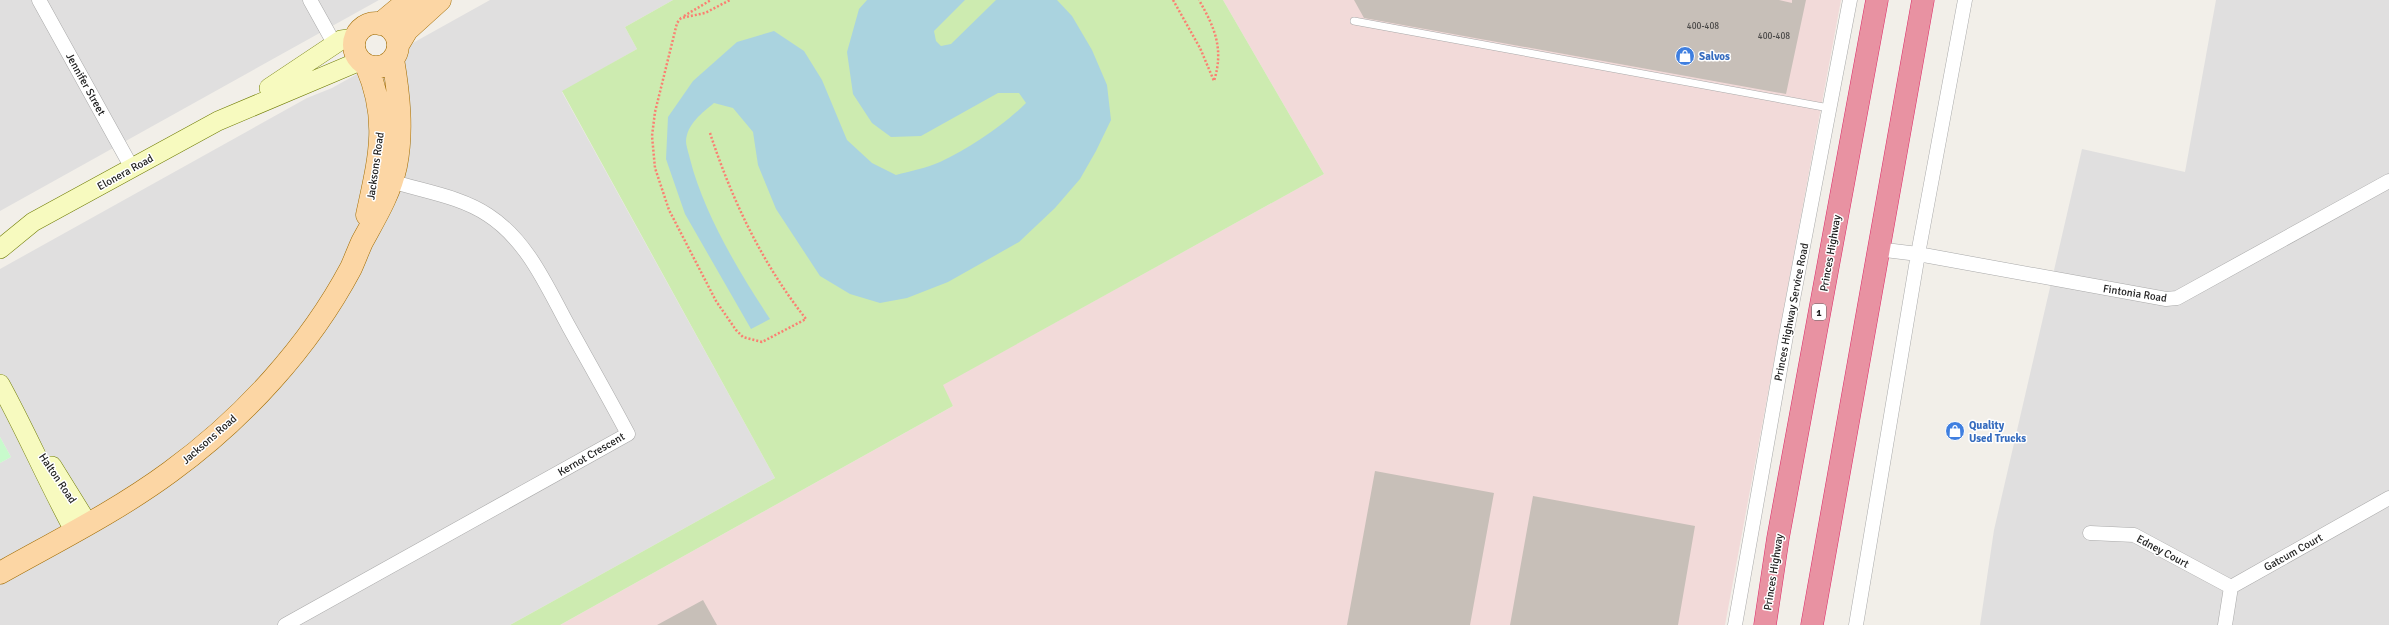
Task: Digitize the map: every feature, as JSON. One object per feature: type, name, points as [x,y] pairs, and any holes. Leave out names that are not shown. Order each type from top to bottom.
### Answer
[{"type":"highway","name":"Princes Highway","points":[[1764,625],[1778,538],[1877,0]]},
{"type":"highway","points":[[1812,625],[1877,249],[1923,0]]},
{"type":"main road","points":[[416,0],[398,9],[380,24],[365,26],[355,38],[355,53],[363,63],[381,67],[395,52],[407,30],[440,0]]},
{"type":"main road","points":[[380,24],[392,31],[395,52]]},
{"type":"main road","name":"Elonera Road","points":[[0,233],[33,222],[218,121],[335,44],[347,38],[355,38]]},
{"type":"main road","name":"Jacksons Road","points":[[383,179],[396,167],[399,140],[395,52]]},
{"type":"main road","name":"Elonera Road","points":[[218,121],[363,63]]},
{"type":"main road","name":"Jacksons Road","points":[[0,573],[81,528],[170,473],[206,444],[251,401],[289,358],[314,325],[351,268],[384,201],[379,103],[363,63]]},
{"type":"main road","name":"Elonera Road","points":[[0,249],[33,222]]},
{"type":"main road","name":"Halton Road","points":[[0,384],[27,433],[59,476],[81,528]]},
{"type":"street","name":"Jennifer Street","points":[[39,0],[132,168]]},
{"type":"street","points":[[310,0],[335,44]]},
{"type":"street","name":"Princes Highway Service Road","points":[[1735,625],[1850,0]]},
{"type":"street","points":[[1856,625],[1918,254],[1965,0]]},
{"type":"street","name":"Kernot Crescent","points":[[285,625],[628,434],[540,273],[521,244],[510,232],[487,214],[465,203],[383,179]]},
{"type":"street","name":"Fintonia Road","points":[[1877,249],[1918,254],[2166,299],[2177,298],[2389,181]]},
{"type":"street","name":"Gatcum Court","points":[[2231,587],[2389,498]]},
{"type":"street","name":"Edney Court","points":[[2090,533],[2134,535],[2231,587]]},
{"type":"street","points":[[2225,625],[2231,587]]},
{"type":"lane","points":[[1354,21],[1829,108]]},
{"type":"path","points":[[710,132],[725,179],[741,214],[786,292],[806,319],[762,342],[743,337],[736,330],[716,301],[670,210],[655,168],[652,136],[655,112],[672,38],[681,18],[711,0]]},
{"type":"path","points":[[681,18],[705,13],[730,0]]},
{"type":"path","points":[[1174,0],[1200,48],[1214,81],[1218,67],[1219,53],[1216,37],[1199,0]]},
{"type":"shaded area","points":[[0,0],[379,0],[0,211]]},
{"type":"shaded area","points":[[490,0],[673,0],[625,27],[637,49],[562,92],[775,478],[510,625],[0,625],[0,463],[11,457],[0,437],[0,269],[307,98],[332,88]]},
{"type":"shaded area","points":[[1223,0],[1841,0],[1725,625],[560,625],[953,406],[942,385],[1324,174]]},
{"type":"shaded area","points":[[2216,0],[2389,0],[2389,625],[1980,625],[1994,530],[2082,149],[2185,172]]},
{"type":"green space","points":[[673,0],[1223,0],[1324,174],[943,385],[953,406],[560,625],[510,625],[775,478],[562,91],[637,49],[625,27]]},
{"type":"green space","points":[[0,437],[11,457],[0,463]]},
{"type":"water","points":[[867,0],[965,0],[934,31],[936,41],[941,46],[951,44],[996,0],[1057,0],[1072,16],[1092,50],[1107,85],[1111,120],[1080,179],[1055,208],[1019,242],[948,282],[907,298],[880,303],[850,294],[820,276],[776,209],[758,165],[753,132],[733,108],[714,103],[692,124],[687,135],[686,145],[696,180],[713,221],[746,282],[770,319],[751,329],[685,214],[666,159],[668,117],[693,81],[737,42],[774,31],[804,51],[822,80],[847,140],[872,163],[896,175],[935,164],[963,150],[997,128],[1026,103],[1019,93],[998,93],[921,136],[891,137],[872,123],[853,94],[847,52],[859,9]]},
{"type":"building","name":"Salvos","points":[[1354,0],[1779,0],[1792,3],[1792,0],[1806,0],[1786,94],[1364,18]]},
{"type":"building","points":[[1375,471],[1494,493],[1470,625],[1347,625]]},
{"type":"building","points":[[1533,496],[1695,526],[1678,625],[1510,625]]},
{"type":"building","points":[[703,600],[717,625],[657,625]]},
{"type":"place","name":"Salvos","points":[[1685,56]]},
{"type":"place","name":"Quality Used Trucks","points":[[1955,431]]}]
